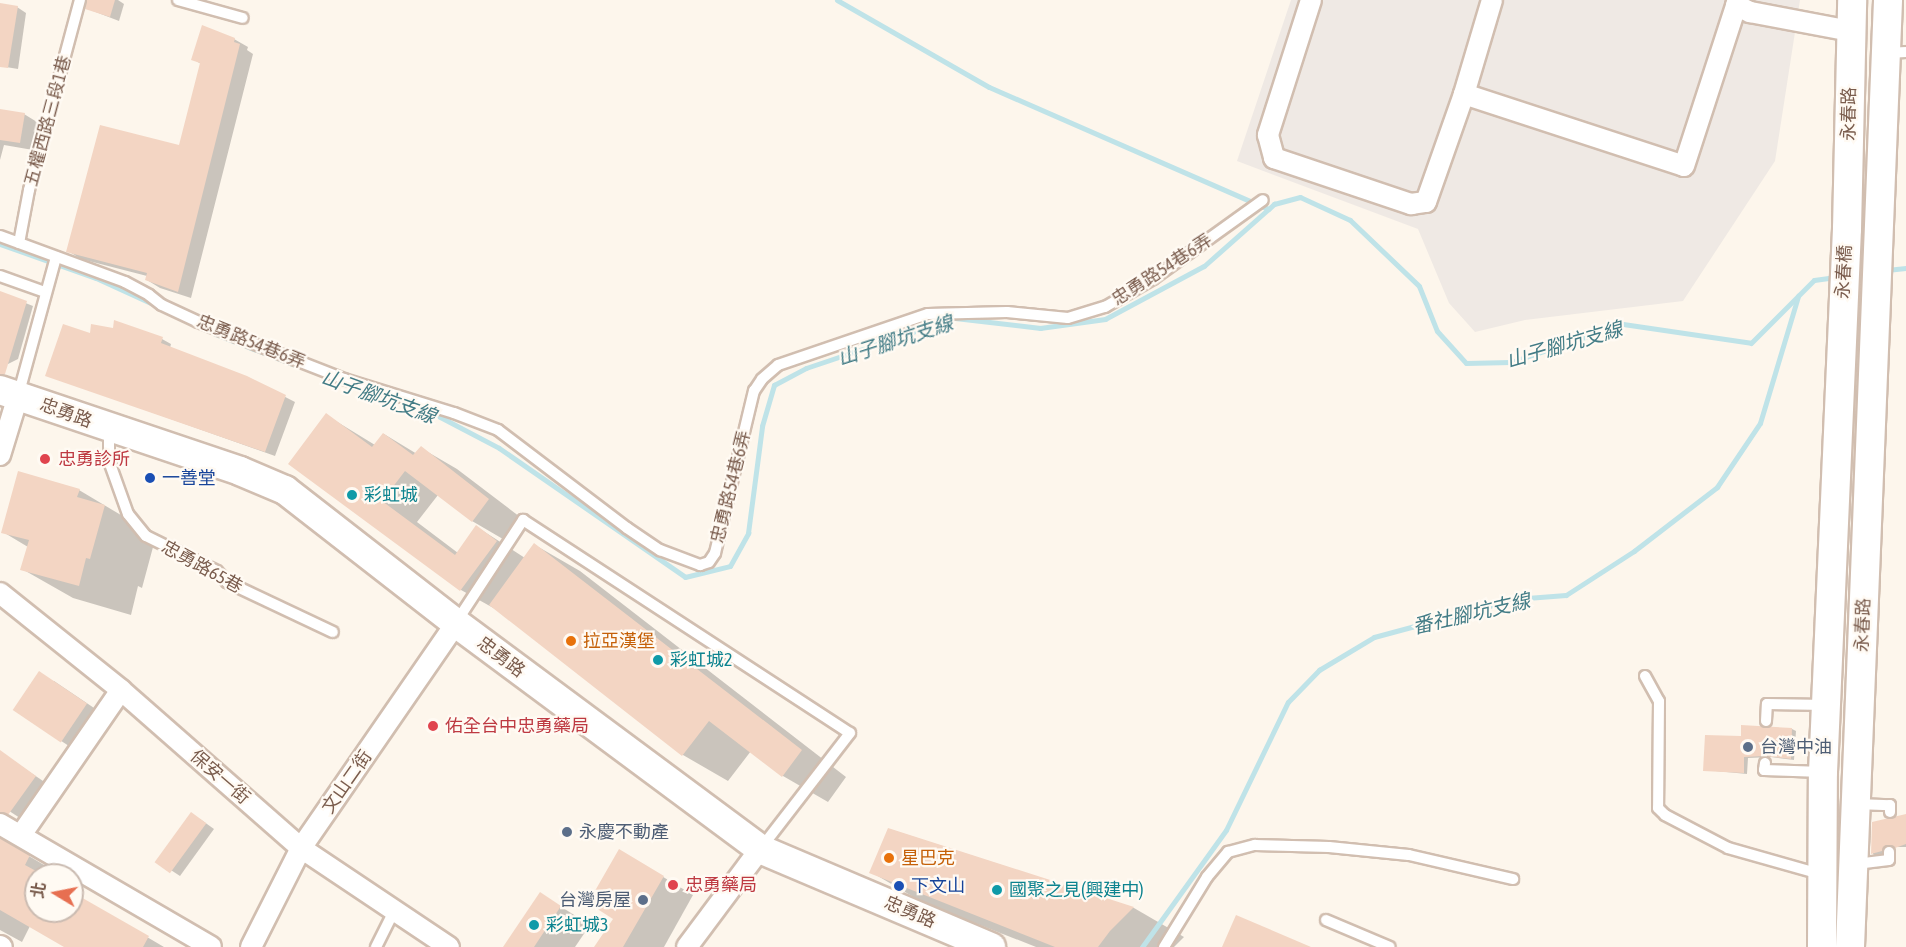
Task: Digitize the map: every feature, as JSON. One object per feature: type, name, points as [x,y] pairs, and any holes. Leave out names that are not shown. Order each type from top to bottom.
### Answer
[{"type":"street","points":[[1311,0],[1268,135],[1274,158],[1411,204],[1426,202],[1464,94],[1492,0]]},
{"type":"street","name":"永春路","points":[[1847,229],[1852,0]]},
{"type":"street","name":"永春路","points":[[1880,226],[1896,52],[1888,0]]},
{"type":"street","points":[[1464,94],[1684,166],[1737,2],[1750,12],[1851,31]]},
{"type":"street","name":"永春橋","points":[[1876,304],[1880,226]]},
{"type":"street","name":"永春橋","points":[[1842,315],[1847,229]]},
{"type":"street","name":"永春路","points":[[1850,947],[1876,304]]},
{"type":"street","name":"永春路","points":[[1822,947],[1823,772],[1842,315]]},
{"type":"street","points":[[0,455],[9,393]]},
{"type":"street","name":"忠勇路","points":[[9,393],[109,429],[240,471],[285,490],[456,623],[760,849],[991,947]]},
{"type":"street","name":"保安一街","points":[[0,593],[121,690],[301,848],[449,947]]},
{"type":"street","name":"文山二街","points":[[253,946],[301,848],[456,623]]},
{"type":"street","points":[[21,836],[121,690]]},
{"type":"street","points":[[0,824],[211,947]]},
{"type":"street","points":[[687,947],[760,849]]},
{"type":"street","points":[[1822,947],[1850,918]]},
{"type":"lane","name":"五權西路三段1巷","points":[[19,243],[32,179],[80,0]]},
{"type":"lane","points":[[178,0],[243,18]]},
{"type":"lane","name":"忠勇路54巷6弄","points":[[56,257],[125,282],[162,305],[302,363],[498,430],[627,528],[660,550],[700,565],[709,562],[715,553],[754,391],[762,379],[778,365],[928,314],[1007,312],[1068,318],[1105,307],[1153,279],[1263,200]]},
{"type":"lane","points":[[0,236],[56,257],[9,393]]},
{"type":"lane","points":[[0,276],[45,292]]},
{"type":"lane","name":"忠勇路65巷","points":[[109,429],[110,461],[128,514],[146,536],[217,571],[227,582],[333,632]]},
{"type":"lane","points":[[456,623],[523,520],[850,734],[760,849]]},
{"type":"lane","points":[[1645,676],[1659,701],[1658,808],[1665,815],[1728,848],[1823,875]]},
{"type":"lane","points":[[1766,721],[1767,704],[1826,705]]},
{"type":"lane","points":[[1765,764],[1764,770],[1823,772]]},
{"type":"lane","points":[[1855,804],[1890,805],[1890,812]]},
{"type":"lane","points":[[1164,947],[1207,877],[1228,852],[1254,845],[1329,847],[1409,855],[1513,879]]},
{"type":"lane","points":[[1852,864],[1889,860],[1890,852]]},
{"type":"lane","points":[[376,947],[394,911]]},
{"type":"lane","points":[[1326,920],[1390,947]]},
{"type":"shaded area","points":[[1291,0],[1800,0],[1775,161],[1683,301],[1525,320],[1475,332],[1449,303],[1418,229],[1237,161]]},
{"type":"building","points":[[87,0],[115,0],[110,17],[85,9]]},
{"type":"building","points":[[0,3],[18,6],[8,68],[0,67]]},
{"type":"building","points":[[202,25],[235,38],[234,42],[240,44],[178,292],[145,280],[147,273],[66,252],[100,125],[179,145],[200,63],[191,60]]},
{"type":"building","points":[[0,109],[25,113],[20,143],[0,140]]},
{"type":"building","points":[[0,291],[27,301],[5,374],[0,374]]},
{"type":"building","points":[[114,320],[163,337],[161,343],[247,376],[286,395],[265,452],[45,376],[63,324],[90,333],[91,324],[113,328]]},
{"type":"building","points":[[326,413],[372,447],[383,433],[413,455],[421,446],[489,499],[472,522],[405,471],[382,501],[455,555],[476,525],[497,541],[460,591],[288,464]]},
{"type":"building","points":[[18,471],[80,489],[77,497],[105,505],[90,559],[86,558],[79,586],[20,570],[29,540],[1,533]]},
{"type":"building","points":[[534,543],[802,750],[782,777],[709,721],[682,756],[489,605]]},
{"type":"building","points":[[39,671],[87,703],[61,742],[13,710]]},
{"type":"building","name":"台灣中油","points":[[1741,725],[1792,728],[1791,759],[1765,756],[1744,757],[1744,773],[1703,771],[1705,735],[1741,736]]},
{"type":"building","points":[[0,750],[36,776],[8,815],[0,812]]},
{"type":"building","points":[[191,812],[206,823],[170,873],[155,862]]},
{"type":"building","points":[[1906,814],[1906,844],[1895,848],[1886,845],[1882,851],[1871,854],[1872,822]]},
{"type":"building","name":"國聚之見(興建中)","points":[[888,828],[1134,907],[1098,947],[1055,947],[869,873]]},
{"type":"building","points":[[0,838],[30,855],[24,863],[24,923],[84,923],[84,899],[149,936],[143,947],[64,947],[0,910]]},
{"type":"building","points":[[619,849],[664,876],[623,947],[594,947],[613,919],[588,903]]},
{"type":"building","name":"彩虹城3","points":[[540,892],[561,906],[534,947],[503,947]]},
{"type":"building","points":[[1236,915],[1311,947],[1222,947]]},
{"type":"waterway","points":[[837,0],[989,87],[1268,209]]},
{"type":"waterway","name":"山子腳坑支線","points":[[421,407],[499,448],[685,577],[730,566],[748,533],[762,426],[774,385],[806,368],[955,318],[1040,328],[1105,319],[1204,266],[1274,204],[1300,197],[1350,220],[1419,286],[1437,331],[1466,363],[1511,362],[1623,324],[1751,343],[1814,280],[1836,277]]},
{"type":"waterway","name":"山子腳坑支線","points":[[0,244],[96,278],[155,305]]},
{"type":"waterway","name":"山子腳坑支線","points":[[1887,270],[1906,268]]},
{"type":"waterway","name":"番社腳坑支線","points":[[1142,947],[1226,830],[1288,702],[1319,670],[1374,637],[1515,599],[1566,595],[1634,551],[1717,487],[1760,423],[1798,296]]},
{"type":"waterway","name":"山子腳坑支線","points":[[215,334],[295,365]]},
{"type":"place","name":"忠勇診所","points":[[45,459]]},
{"type":"place","name":"一善堂","points":[[150,478]]},
{"type":"place","name":"彩虹城","points":[[352,495]]},
{"type":"place","name":"拉亞漢堡","points":[[571,641]]},
{"type":"place","name":"彩虹城2","points":[[658,660]]},
{"type":"place","name":"佑全台中忠勇藥局","points":[[433,726]]},
{"type":"place","name":"台灣中油","points":[[1748,747]]},
{"type":"place","name":"永慶不動產","points":[[567,832]]},
{"type":"place","name":"星巴克","points":[[889,858]]},
{"type":"place","name":"忠勇藥局","points":[[673,885]]},
{"type":"place","name":"下文山","points":[[899,886]]},
{"type":"place","name":"國聚之見(興建中)","points":[[997,890]]},
{"type":"place","name":"台灣房屋","points":[[643,900]]},
{"type":"place","name":"彩虹城3","points":[[534,925]]}]
